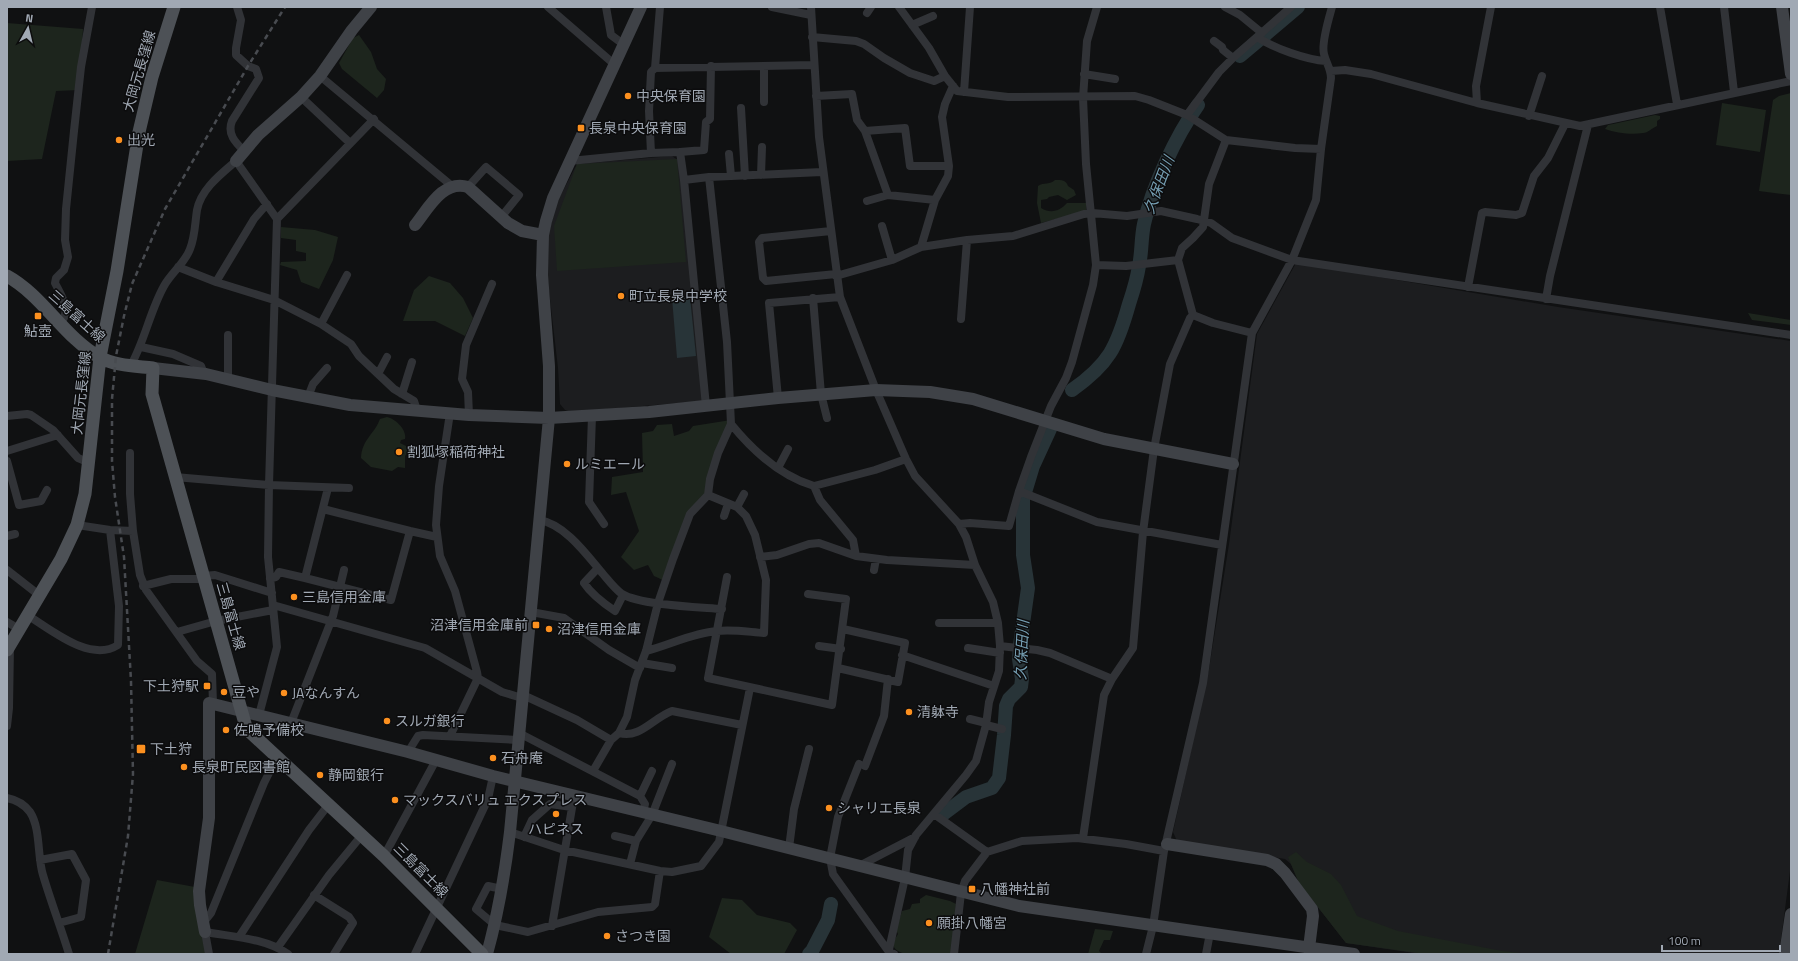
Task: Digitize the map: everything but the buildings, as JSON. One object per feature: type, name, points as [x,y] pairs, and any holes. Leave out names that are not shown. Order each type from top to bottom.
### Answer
[{"type":"main road","name":"大岡元長窪線","points":[[8,648],[61,559],[77,525],[85,494],[90,462],[100,357],[117,271],[139,132],[152,77],[174,7]]},
{"type":"main road","name":"三島富士線","points":[[7,276],[28,292],[60,324],[100,357],[115,363],[153,368],[152,394],[241,711],[250,732],[384,856],[482,954]]},
{"type":"street","points":[[60,324],[65,317],[66,309],[55,282],[56,278],[64,270],[68,257],[65,240],[73,139],[81,67],[92,7]]},
{"type":"street","points":[[237,7],[241,20],[236,55],[248,66],[256,69],[259,78],[229,128],[231,136],[244,151]]},
{"type":"street","points":[[131,365],[141,347],[150,316],[164,286],[190,250],[194,237],[197,208],[202,197],[212,183],[236,161],[258,135],[301,97],[320,76],[352,30],[371,7]]},
{"type":"street","points":[[548,7],[614,64]]},
{"type":"street","points":[[606,7],[611,36],[623,44]]},
{"type":"street","points":[[487,954],[495,925],[502,889],[510,832],[549,418],[549,366],[542,275],[544,235],[553,198],[641,7]]},
{"type":"street","points":[[651,153],[649,111],[651,72],[655,68],[660,7]]},
{"type":"street","points":[[772,7],[811,11],[813,65],[822,172],[832,231],[836,275],[840,297],[876,390],[906,459],[915,476],[959,524],[966,537],[975,565],[991,597],[998,623],[1000,649],[999,671],[974,766],[915,837],[908,850],[905,878],[890,953]]},
{"type":"street","points":[[899,7],[929,48],[945,76],[957,91],[1008,97],[1083,98],[1135,96],[1187,115],[1226,140],[1295,148],[1321,149]]},
{"type":"street","points":[[964,92],[970,7]]},
{"type":"street","points":[[959,524],[970,523],[1009,526],[1022,493],[1045,421],[1072,362],[1091,294],[1096,265],[1086,164],[1083,98],[1087,41],[1097,7]]},
{"type":"street","points":[[1225,7],[1240,15],[1261,37],[1291,52],[1326,61]]},
{"type":"street","points":[[1187,115],[1219,72],[1232,58],[1261,37],[1291,7]]},
{"type":"street","points":[[1146,954],[1153,926],[1166,847],[1203,683],[1252,333],[1292,260],[1316,200],[1321,149],[1331,78],[1331,71],[1323,53],[1332,7]]},
{"type":"street","points":[[1477,103],[1476,86],[1491,7]]},
{"type":"street","points":[[1660,7],[1677,104]]},
{"type":"street","points":[[1724,7],[1734,92]]},
{"type":"street","points":[[1782,7],[1791,74]]},
{"type":"street","points":[[912,24],[933,16]]},
{"type":"street","points":[[812,37],[856,41],[864,44],[910,73],[934,81],[945,76]]},
{"type":"street","points":[[1214,41],[1232,58]]},
{"type":"street","points":[[655,68],[813,65]]},
{"type":"street","points":[[570,161],[651,153],[704,150],[706,122],[710,118],[711,66]]},
{"type":"street","points":[[764,66],[764,102]]},
{"type":"street","points":[[1331,71],[1345,70],[1370,74],[1529,116],[1580,126],[1791,80]]},
{"type":"street","points":[[1084,74],[1115,79]]},
{"type":"street","points":[[320,76],[374,119],[452,186]]},
{"type":"street","points":[[1529,116],[1542,76]]},
{"type":"street","points":[[921,247],[934,200],[944,184],[948,166],[942,116],[945,104],[953,86]]},
{"type":"street","points":[[816,96],[852,94],[857,120],[865,132],[888,195]]},
{"type":"street","points":[[301,97],[350,143]]},
{"type":"street","points":[[741,108],[745,176]]},
{"type":"street","points":[[277,218],[374,119]]},
{"type":"street","points":[[1468,287],[1482,213],[1485,212],[1516,216],[1522,213],[1534,176],[1548,158],[1565,124]]},
{"type":"street","points":[[1546,298],[1550,276],[1588,125]]},
{"type":"street","points":[[865,132],[905,128],[910,166],[948,166]]},
{"type":"street","points":[[1193,315],[1178,260],[1182,248],[1200,231],[1205,221],[1206,196],[1209,184],[1226,140]]},
{"type":"street","points":[[761,175],[762,147]]},
{"type":"street","points":[[680,152],[706,406]]},
{"type":"street","points":[[729,154],[730,176]]},
{"type":"street","points":[[236,161],[277,218],[268,557],[277,647],[259,715]]},
{"type":"street","points":[[468,187],[486,167],[519,195],[502,216]]},
{"type":"street","points":[[684,180],[709,177],[822,172]]},
{"type":"street","points":[[593,771],[611,740],[619,733],[627,717],[635,680],[646,651],[658,602],[690,514],[708,495],[710,479],[718,453],[731,424],[727,342],[709,177]]},
{"type":"street","points":[[415,225],[440,194],[452,186],[462,185],[468,187],[508,223],[522,231],[544,235]]},
{"type":"street","points":[[867,201],[888,195],[934,200]]},
{"type":"street","points":[[216,282],[254,219],[267,204]]},
{"type":"street","points":[[832,231],[762,238],[759,242],[763,278],[766,281],[836,275],[892,260],[921,247],[967,240],[1014,236],[1092,213],[1127,216],[1161,211],[1205,221],[1232,238],[1292,260],[1791,335]]},
{"type":"street","points":[[882,226],[892,260]]},
{"type":"street","points":[[961,319],[967,240]]},
{"type":"street","points":[[1096,265],[1109,267],[1126,266],[1178,260]]},
{"type":"street","points":[[178,267],[216,282],[274,300],[321,324],[351,344],[359,356],[394,389],[414,401],[417,410]]},
{"type":"street","points":[[321,324],[347,275]]},
{"type":"street","points":[[469,415],[468,392],[462,378],[465,352],[471,332],[492,284]]},
{"type":"street","points":[[778,398],[769,303],[813,298],[840,297]]},
{"type":"street","points":[[813,298],[821,394],[826,418]]},
{"type":"street","points":[[1193,315],[1213,323],[1252,333]]},
{"type":"street","points":[[1083,838],[1103,699],[1106,689],[1133,648],[1143,532],[1154,449],[1170,364],[1190,318],[1193,315]]},
{"type":"street","points":[[228,335],[228,378]]},
{"type":"street","points":[[141,347],[184,358],[201,366],[204,374]]},
{"type":"street","points":[[378,374],[387,357]]},
{"type":"street","points":[[402,394],[412,362]]},
{"type":"street","points":[[153,368],[228,378],[272,390],[350,405],[469,415],[549,418],[592,416],[876,390],[905,390],[951,394],[1007,408],[1104,439],[1233,464]]},
{"type":"street","points":[[308,397],[313,384],[327,368]]},
{"type":"street","points":[[450,413],[439,486],[436,525],[437,537],[440,556],[455,591],[478,678],[450,736]]},
{"type":"street","points":[[7,416],[31,415],[58,435],[78,458],[90,462]]},
{"type":"street","points":[[592,416],[589,502],[604,524]]},
{"type":"street","points":[[731,424],[752,448],[778,468],[799,482],[814,486],[875,470],[906,459]]},
{"type":"street","points":[[7,451],[58,435]]},
{"type":"street","points":[[778,468],[788,449]]},
{"type":"street","points":[[130,453],[130,494],[133,530],[143,586],[197,661],[212,674],[213,704]]},
{"type":"street","points":[[7,461],[19,504],[41,500],[47,490]]},
{"type":"street","points":[[175,477],[269,485],[349,488]]},
{"type":"street","points":[[814,486],[820,500],[853,540],[856,556]]},
{"type":"street","points":[[305,578],[328,488]]},
{"type":"street","points":[[1022,493],[1097,522],[1143,532],[1222,545]]},
{"type":"street","points":[[737,508],[744,494]]},
{"type":"street","points":[[646,651],[666,646],[683,638],[718,631],[764,633],[766,580],[755,535],[746,516],[737,508],[708,495]]},
{"type":"street","points":[[724,516],[728,504]]},
{"type":"street","points":[[323,509],[410,532],[437,537]]},
{"type":"street","points":[[539,520],[557,525],[584,550],[614,587],[623,594],[637,600],[722,609]]},
{"type":"street","points":[[77,525],[110,530],[133,530]]},
{"type":"street","points":[[28,615],[67,640],[83,648],[104,651],[118,645],[119,606],[110,530]]},
{"type":"street","points":[[270,579],[276,577],[279,572],[391,600],[410,532]]},
{"type":"street","points":[[760,557],[777,555],[804,545],[819,543],[856,556],[876,559],[975,565]]},
{"type":"street","points":[[874,570],[876,559]]},
{"type":"street","points":[[598,568],[584,583],[590,592],[603,603],[615,610],[623,594]]},
{"type":"street","points":[[7,570],[39,595]]},
{"type":"street","points":[[291,723],[331,621],[344,570]]},
{"type":"street","points":[[143,586],[172,579],[204,578],[215,575],[272,592]]},
{"type":"street","points":[[727,577],[708,678],[832,705],[841,649],[846,599],[808,594]]},
{"type":"street","points":[[177,632],[216,621],[273,608],[331,621],[425,648],[502,692],[522,696],[577,720],[611,740]]},
{"type":"street","points":[[531,612],[564,618],[609,650],[641,665],[672,668]]},
{"type":"street","points":[[7,622],[19,629]]},
{"type":"street","points":[[939,623],[998,623]]},
{"type":"street","points":[[838,668],[898,682],[904,643],[843,628]]},
{"type":"street","points":[[819,646],[841,649]]},
{"type":"street","points":[[7,726],[9,708],[8,648]]},
{"type":"street","points":[[968,648],[1020,648],[1050,653],[1112,679]]},
{"type":"street","points":[[902,656],[994,686]]},
{"type":"street","points":[[888,679],[884,716],[838,817],[830,858],[833,874],[890,953]]},
{"type":"street","points":[[510,832],[564,850],[660,871],[672,872],[701,866],[719,842],[750,688]]},
{"type":"street","points":[[209,954],[199,891],[209,818],[209,703],[408,752],[514,781],[573,802],[648,813],[830,858],[961,893],[1019,906],[1354,954]]},
{"type":"street","points":[[619,733],[626,735],[636,734],[665,714],[672,711],[742,725]]},
{"type":"street","points":[[970,719],[1002,728]]},
{"type":"street","points":[[408,752],[418,736],[423,735],[519,736],[593,771],[640,796],[648,813]]},
{"type":"street","points":[[789,848],[794,809],[809,749]]},
{"type":"street","points":[[204,928],[264,783],[277,757]]},
{"type":"street","points":[[384,856],[436,760]]},
{"type":"street","points":[[630,864],[636,841],[672,764]]},
{"type":"street","points":[[640,796],[652,771]]},
{"type":"street","points":[[415,954],[488,799],[493,776]]},
{"type":"street","points":[[7,798],[14,799],[25,806],[31,813],[35,824],[42,874],[70,954]]},
{"type":"street","points":[[524,836],[532,820],[550,804],[573,802]]},
{"type":"street","points":[[552,926],[573,802]]},
{"type":"street","points":[[239,937],[309,830],[329,804]]},
{"type":"street","points":[[934,814],[987,852]]},
{"type":"street","points":[[278,947],[314,895],[362,835]]},
{"type":"street","points":[[615,836],[636,841]]},
{"type":"street","points":[[859,866],[915,837]]},
{"type":"street","points":[[954,954],[961,893],[965,881],[987,852],[1022,841],[1083,838],[1267,860],[1276,864],[1312,909],[1313,916],[1309,948]]},
{"type":"street","points":[[40,860],[72,854],[86,880],[81,917],[59,923]]},
{"type":"street","points":[[502,889],[488,886],[475,907],[495,925],[528,932],[598,912],[652,907],[655,904],[660,871]]},
{"type":"street","points":[[314,895],[349,917],[353,923],[334,954]]},
{"type":"street","points":[[1785,954],[1791,914]]},
{"type":"street","points":[[204,928],[278,947],[288,954]]},
{"type":"street","points":[[1206,954],[1210,933]]},
{"type":"shaded area","points":[[7,23],[83,29],[79,90],[56,91],[42,159],[7,161]]},
{"type":"shaded area","points":[[359,35],[371,52],[377,69],[386,79],[384,90],[377,98],[342,69],[339,63],[353,38]]},
{"type":"shaded area","points":[[1791,93],[1791,195],[1759,191],[1773,100],[1779,96]]},
{"type":"shaded area","points":[[1722,103],[1766,110],[1760,152],[1716,145]]},
{"type":"shaded area","points":[[1655,115],[1660,116],[1660,119],[1657,121],[1657,126],[1645,133],[1634,134],[1614,132],[1605,129],[1608,125]]},
{"type":"shaded area","name":"町立長泉中学校","points":[[672,156],[679,161],[703,401],[571,412],[565,410],[560,404],[558,368],[547,273],[548,237],[556,204],[577,164]]},
{"type":"shaded area","points":[[677,159],[686,262],[557,271],[554,226],[577,164]]},
{"type":"shaded area","points":[[1055,180],[1065,181],[1068,186],[1074,190],[1076,195],[1067,200],[1058,195],[1049,197],[1041,200],[1041,208],[1048,211],[1055,211],[1067,203],[1086,203],[1086,211],[1041,223],[1037,203],[1038,186]]},
{"type":"shaded area","points":[[281,227],[315,230],[338,237],[333,260],[319,289],[301,282],[297,270],[280,265],[281,262],[306,261],[306,253],[296,251],[296,240],[281,238]]},
{"type":"shaded area","points":[[1296,263],[1558,307],[1791,341],[1791,864],[1779,954],[1421,954],[1346,943],[1299,883],[1291,864],[1285,859],[1177,841],[1173,832],[1209,669],[1229,544],[1257,334]]},
{"type":"shaded area","points":[[429,276],[450,283],[463,298],[473,318],[465,336],[435,321],[403,321],[414,290]]},
{"type":"shaded area","points":[[690,297],[696,356],[677,358],[672,298]]},
{"type":"shaded area","points":[[1748,313],[1791,320],[1791,325],[1752,320]]},
{"type":"shaded area","points":[[387,417],[397,422],[403,429],[405,439],[401,440],[400,443],[406,446],[408,452],[405,456],[405,468],[398,467],[392,471],[371,467],[361,458],[364,446],[380,419]]},
{"type":"shaded area","points":[[731,420],[705,494],[687,515],[665,581],[654,576],[648,565],[634,570],[621,557],[639,531],[626,492],[611,495],[612,477],[643,472],[642,433],[653,431],[657,425],[672,424],[674,436],[689,431],[693,426]]},
{"type":"shaded area","points":[[1296,852],[1307,862],[1331,874],[1341,885],[1357,916],[1398,931],[1502,951],[1530,954],[1425,954],[1346,943],[1299,883],[1288,857]]},
{"type":"shaded area","points":[[157,880],[195,887],[206,954],[135,954]]},
{"type":"shaded area","points":[[926,895],[956,904],[951,954],[905,954],[898,951],[894,947],[894,942],[898,934],[896,930],[902,911],[910,909],[912,904],[920,903],[920,899]]},
{"type":"shaded area","points":[[722,898],[742,900],[757,915],[790,923],[797,930],[784,954],[731,954],[709,937]]},
{"type":"shaded area","points":[[1095,929],[1113,931],[1110,940],[1104,940],[1099,951],[1102,954],[1088,954]]},
{"type":"waterway","name":"久保田川","points":[[1240,56],[1298,7]]},
{"type":"waterway","name":"久保田川","points":[[1072,390],[1085,381],[1103,363],[1110,353],[1120,332],[1136,281],[1140,261],[1142,234],[1153,194],[1181,131],[1198,105]]},
{"type":"waterway","name":"久保田川","points":[[942,815],[966,797],[992,788],[999,778],[1006,706],[1009,699],[1021,687],[1022,679],[1019,659],[1028,588],[1023,555],[1023,499],[1033,466],[1050,429]]},
{"type":"waterway","name":"久保田川","points":[[809,954],[828,920],[831,904]]},
{"type":"railway","points":[[108,954],[128,836],[133,774],[131,681],[124,557],[115,497],[112,461],[112,399],[116,356],[132,284],[165,209],[248,66],[285,7]]},
{"type":"place","name":"中央保育園","points":[[628,96]]},
{"type":"place","name":"長泉中央保育園","points":[[581,128]]},
{"type":"place","name":"出光","points":[[119,140]]},
{"type":"place","name":"町立長泉中学校","points":[[621,296]]},
{"type":"place","name":"鮎壺","points":[[38,316]]},
{"type":"place","name":"割狐塚稲荷神社","points":[[399,452]]},
{"type":"place","name":"ルミエール","points":[[567,464]]},
{"type":"place","name":"三島信用金庫","points":[[294,597]]},
{"type":"place","name":"沼津信用金庫前","points":[[536,625]]},
{"type":"place","name":"沼津信用金庫","points":[[549,629]]},
{"type":"place","name":"下土狩駅","points":[[207,686]]},
{"type":"place","name":"豆や","points":[[224,692]]},
{"type":"place","name":"JAなんすん","points":[[284,693]]},
{"type":"place","name":"清躰寺","points":[[909,712]]},
{"type":"place","name":"スルガ銀行","points":[[387,721]]},
{"type":"place","name":"佐鳴予備校","points":[[226,730]]},
{"type":"place","name":"下土狩","points":[[141,749]]},
{"type":"place","name":"石舟庵","points":[[493,758]]},
{"type":"place","name":"長泉町民図書館","points":[[184,767]]},
{"type":"place","name":"静岡銀行","points":[[320,775]]},
{"type":"place","name":"マックスバリュ エクスプレス","points":[[395,800]]},
{"type":"place","name":"シャリエ長泉","points":[[829,808]]},
{"type":"place","name":"ハピネス","points":[[556,814]]},
{"type":"place","name":"八幡神社前","points":[[972,889]]},
{"type":"place","name":"願掛八幡宮","points":[[929,923]]},
{"type":"place","name":"さつき園","points":[[607,936]]}]
